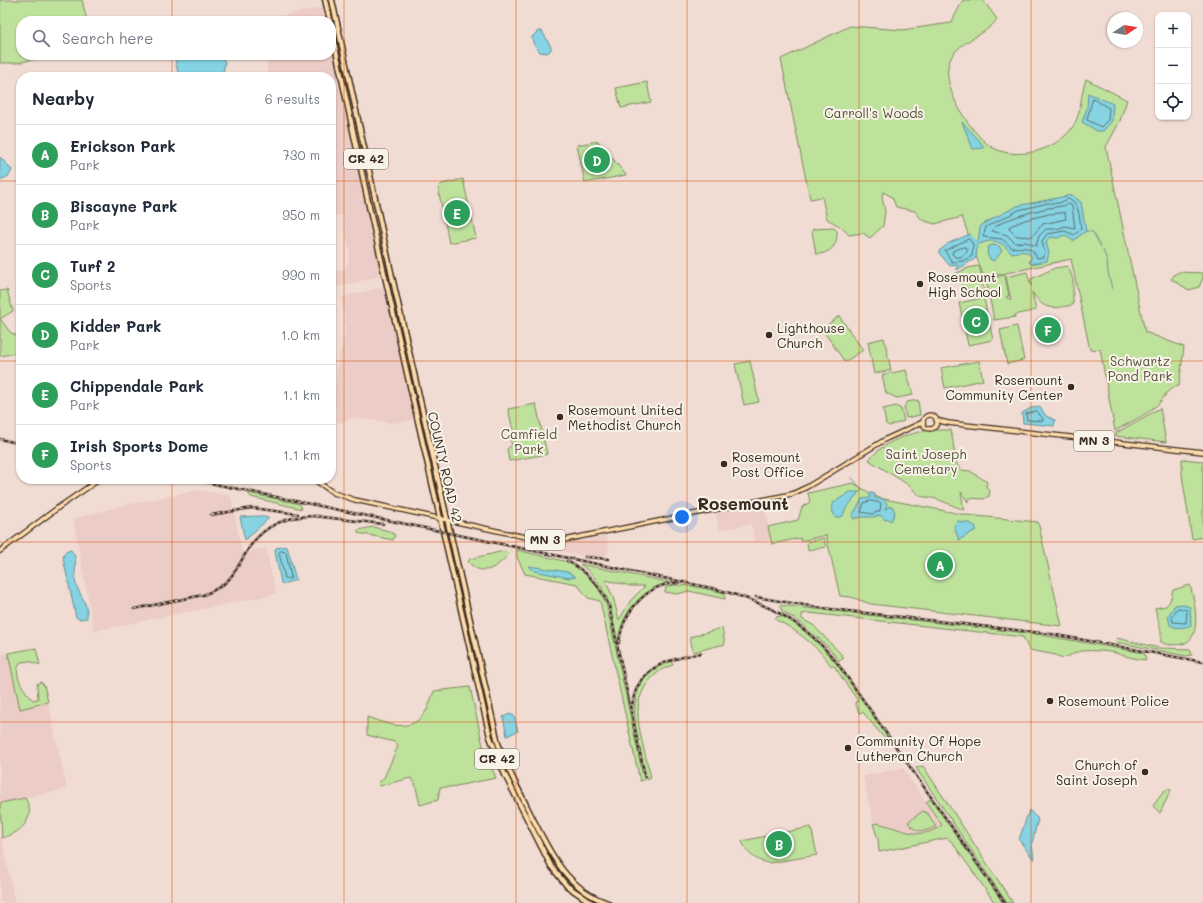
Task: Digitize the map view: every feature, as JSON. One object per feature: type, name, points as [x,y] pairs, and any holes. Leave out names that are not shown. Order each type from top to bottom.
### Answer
[{"type":"highway","points":[[325,0],[329,16]]},
{"type":"highway","name":"COUNTY ROAD 42","points":[[332,0],[335,16]]},
{"type":"highway","name":"COUNTY ROAD 42","points":[[336,19],[371,183],[494,730],[504,760],[558,867],[582,890],[608,903]]},
{"type":"highway","name":"COUNTY ROAD 42","points":[[336,50],[402,351],[494,752],[551,866],[572,890],[592,903]]},
{"type":"highway","points":[[356,142],[360,145],[368,179],[371,183]]},
{"type":"highway","points":[[402,351],[409,358],[420,401]]},
{"type":"main road","points":[[928,416],[948,423],[936,425],[931,429],[924,424],[928,416]]},
{"type":"main road","points":[[936,420],[936,425]]},
{"type":"main road","name":"MN 3","points":[[948,423],[1203,452]]},
{"type":"main road","name":"MN 3","points":[[320,484],[334,493],[350,499],[539,540],[559,541],[792,494],[807,487],[886,438],[924,424]]},
{"type":"main road","points":[[0,550],[58,507],[92,484]]},
{"type":"shaded area","points":[[323,7],[325,16],[282,16]]},
{"type":"shaded area","points":[[267,60],[334,60],[381,276],[337,287],[336,271],[347,268],[350,252],[342,215],[336,216],[336,72],[267,72]]},
{"type":"shaded area","points":[[383,287],[415,420],[394,423],[354,418],[338,423],[336,412],[336,382],[339,355],[345,336],[345,319],[341,297]]},
{"type":"shaded area","points":[[198,490],[231,496],[242,553],[266,548],[276,594],[94,631],[73,519],[116,507]]},
{"type":"shaded area","points":[[764,504],[771,540],[755,543],[751,524],[719,530],[716,513]]},
{"type":"shaded area","points":[[606,536],[609,551],[605,557],[584,556],[556,550],[556,544]]},
{"type":"shaded area","points":[[8,653],[20,708],[48,702],[67,789],[0,803],[0,655]]},
{"type":"shaded area","points":[[903,768],[941,825],[933,830],[915,834],[873,822],[863,776]]},
{"type":"shaded area","points":[[0,829],[15,903],[0,903]]},
{"type":"green space","points":[[0,0],[82,0],[86,16],[16,16],[16,60],[30,60],[17,63],[0,63]]},
{"type":"green space","name":"Carroll's Woods","points":[[963,0],[983,0],[997,19],[986,31],[958,49],[949,63],[948,73],[949,84],[959,108],[974,130],[990,146],[1000,151],[1022,153],[1034,152],[1056,143],[1072,128],[1078,117],[1086,79],[1127,100],[1120,121],[1106,147],[1145,332],[1184,347],[1179,386],[1168,391],[1159,403],[1151,410],[1115,431],[1100,349],[1090,350],[1071,259],[984,278],[962,217],[935,224],[922,220],[915,211],[896,207],[892,197],[883,192],[882,197],[885,211],[883,226],[870,238],[863,233],[849,235],[841,227],[827,219],[822,197],[810,199],[781,59],[850,26],[902,30],[951,23]]},
{"type":"green space","points":[[647,82],[651,102],[621,108],[616,88]]},
{"type":"green space","points":[[598,141],[626,175],[585,183],[577,145]]},
{"type":"green space","points":[[463,179],[476,238],[449,243],[438,188],[442,184]]},
{"type":"green space","points":[[834,228],[837,231],[835,244],[830,250],[821,254],[816,254],[812,231],[813,229]]},
{"type":"green space","points":[[978,266],[980,268],[984,291],[974,291],[966,288],[957,279],[955,274],[968,268]]},
{"type":"green space","points":[[1068,266],[1073,280],[1073,305],[1054,308],[1045,306],[1032,292],[1036,310],[1015,315],[1015,317],[994,320],[986,279],[1005,275],[1009,296],[1006,297],[1011,300],[1006,277],[1027,272],[1031,286],[1031,279],[1055,268]]},
{"type":"green space","points":[[1179,272],[1203,273],[1203,278],[1199,287],[1189,290],[1171,279]]},
{"type":"green space","points":[[7,290],[13,311],[0,319],[0,291]]},
{"type":"green space","points":[[982,298],[984,299],[993,340],[968,345],[959,303]]},
{"type":"green space","points":[[839,316],[863,350],[845,362],[822,329]]},
{"type":"green space","points":[[0,319],[11,333],[16,336],[16,353],[0,356]]},
{"type":"green space","points":[[1017,326],[1024,360],[1007,364],[1000,330]]},
{"type":"green space","points":[[884,338],[891,370],[874,374],[868,342]]},
{"type":"green space","points":[[750,361],[759,402],[744,405],[735,364]]},
{"type":"green space","points":[[979,361],[983,380],[945,388],[941,368]]},
{"type":"green space","points":[[906,370],[913,395],[897,398],[886,393],[882,375]]},
{"type":"green space","points":[[918,400],[920,415],[906,418],[904,407],[907,402]]},
{"type":"green space","name":"Camfield Park","points":[[536,404],[547,454],[509,461],[507,449],[512,445],[510,439],[515,438],[508,409]]},
{"type":"green space","points":[[896,406],[901,409],[904,421],[889,426],[886,424],[883,409]]},
{"type":"green space","points":[[1160,408],[1166,442],[1116,436],[1116,433]]},
{"type":"green space","name":"Saint Joseph Cemetary","points":[[931,430],[951,430],[956,462],[960,470],[970,471],[987,482],[986,487],[990,491],[989,496],[984,499],[969,498],[968,502],[961,492],[964,510],[937,499],[920,496],[907,484],[869,460],[881,448],[897,439],[914,433]]},
{"type":"green space","points":[[1182,459],[1203,461],[1203,537],[1192,539],[1182,475]]},
{"type":"green space","points":[[853,483],[879,498],[966,515],[1038,522],[1062,626],[871,604],[851,597],[840,596],[826,535],[801,541],[800,538],[772,544],[768,527],[798,520],[802,507],[810,502],[808,493]]},
{"type":"green space","points":[[248,493],[300,504],[302,509],[251,497]]},
{"type":"green space","points":[[373,527],[389,531],[395,535],[393,540],[358,533],[358,530]]},
{"type":"green space","points":[[824,538],[826,547],[808,550],[807,542]]},
{"type":"green space","points":[[517,550],[568,562],[580,568],[600,590],[607,607],[644,780],[640,781],[600,601],[588,598],[577,584],[525,574],[517,557]]},
{"type":"green space","points":[[504,551],[509,554],[500,563],[490,569],[480,570],[468,562],[470,559]]},
{"type":"green space","points":[[580,564],[668,582],[655,588],[633,605],[624,621],[617,642],[613,619],[607,599],[603,590],[590,572]],"holes":[[[605,580],[631,586],[645,586],[631,600],[619,620],[613,597]]]},
{"type":"green space","points":[[674,585],[693,586],[724,593],[725,599],[689,591],[677,594],[665,592],[666,587]]},
{"type":"green space","points":[[1190,585],[1196,619],[1193,635],[1189,641],[1182,644],[1171,645],[1163,643],[1161,642],[1161,631],[1155,608],[1166,606],[1170,601],[1173,590]]},
{"type":"green space","points":[[780,605],[1035,634],[1144,653],[1146,660],[1111,652],[1095,651],[1082,651],[1066,657],[1060,657],[1029,650],[1023,637],[809,613],[802,614],[802,619],[813,625],[841,654],[844,658],[839,661],[828,647],[800,622],[782,611]]},
{"type":"green space","points":[[781,616],[796,624],[826,651],[867,705],[887,737],[884,738],[863,712],[859,713],[855,702],[858,701],[834,666],[831,666],[827,659],[814,646],[791,628],[776,620],[776,617]]},
{"type":"green space","points":[[722,628],[725,644],[693,652],[690,637]]},
{"type":"green space","points":[[1117,638],[1159,648],[1190,649],[1192,655],[1186,656],[1116,642]]},
{"type":"green space","points":[[36,648],[40,665],[29,661],[21,662],[18,667],[18,677],[23,688],[33,700],[38,699],[37,684],[41,682],[44,685],[48,702],[20,709],[8,653]]},
{"type":"green space","points":[[671,661],[673,665],[659,671],[648,682],[639,703],[639,726],[651,778],[647,780],[636,729],[636,695],[642,681],[654,670]]},
{"type":"green space","points":[[470,687],[483,746],[496,778],[451,787],[440,787],[438,800],[420,805],[415,783],[411,778],[379,786],[378,783],[384,778],[398,746],[394,742],[367,735],[367,717],[389,724],[412,724],[426,712],[434,691]]},
{"type":"green space","points":[[923,766],[1013,903],[1007,903],[916,768]]},
{"type":"green space","points":[[1169,789],[1171,790],[1160,813],[1153,806],[1164,791]]},
{"type":"green space","points":[[25,798],[29,812],[25,824],[15,833],[2,838],[0,803]]},
{"type":"green space","points":[[931,799],[1003,903],[995,903],[952,842],[947,838],[879,852],[878,839],[873,824],[876,823],[917,833],[925,833],[942,825],[926,802]]},
{"type":"green space","points":[[923,811],[928,814],[936,826],[928,830],[920,831],[911,826],[908,822]]},
{"type":"green space","points":[[811,827],[817,855],[769,863],[760,861],[752,856],[746,850],[742,841]]},
{"type":"water","points":[[538,31],[542,31],[551,47],[551,50],[547,53],[540,52],[533,43],[532,37]]},
{"type":"water","points":[[175,60],[224,60],[225,63],[223,72],[178,72]]},
{"type":"water","points":[[1088,93],[1113,104],[1112,121],[1103,131],[1097,131],[1082,122],[1087,108]]},
{"type":"water","points":[[962,122],[980,141],[984,148],[973,149]]},
{"type":"water","points":[[0,157],[12,170],[9,176],[0,180]]},
{"type":"water","points":[[1072,195],[1081,202],[1086,231],[1073,241],[1065,235],[1057,238],[1050,237],[1046,242],[1049,253],[1047,261],[1031,264],[1029,262],[1032,257],[1030,254],[1023,252],[1011,253],[1000,243],[992,241],[977,245],[976,258],[957,270],[958,265],[950,266],[939,253],[939,251],[949,243],[970,234],[978,242],[980,227],[983,224],[1017,206]]},
{"type":"water","points":[[992,245],[999,246],[1002,251],[994,261],[990,259],[987,254],[988,247]]},
{"type":"water","points":[[1039,406],[1046,416],[1055,420],[1054,426],[1023,423],[1022,413]]},
{"type":"water","points":[[850,492],[859,492],[845,510],[843,516],[835,518],[832,509],[833,503]]},
{"type":"water","points":[[870,492],[875,494],[874,498],[884,499],[887,504],[885,510],[889,506],[893,507],[895,513],[891,521],[888,519],[885,520],[880,515],[854,519],[852,516],[862,499],[870,498]]},
{"type":"water","points":[[257,516],[269,518],[245,540],[240,517]]},
{"type":"water","points":[[957,521],[970,523],[976,527],[976,530],[959,540],[954,527]]},
{"type":"water","points":[[287,546],[296,580],[283,584],[281,583],[275,551],[276,548]]},
{"type":"water","points":[[71,550],[76,561],[76,585],[86,606],[87,618],[79,619],[76,617],[63,558],[65,552]]},
{"type":"water","points":[[529,566],[568,572],[576,577],[569,578],[534,571]]},
{"type":"water","points":[[1182,604],[1190,607],[1191,625],[1180,628],[1170,625],[1168,616],[1175,605]]},
{"type":"water","points":[[510,714],[514,716],[518,731],[507,736],[503,717]]},
{"type":"water","points":[[1029,810],[1038,819],[1032,843],[1034,860],[1019,840]]},
{"type":"waterway","points":[[1086,231],[1093,232],[1101,247]]},
{"type":"waterway","points":[[1103,250],[1107,260],[1112,289]]},
{"type":"waterway","points":[[852,478],[859,486]]},
{"type":"waterway","points":[[859,492],[862,490],[861,488]]},
{"type":"railway","points":[[0,439],[16,443]]},
{"type":"railway","points":[[215,484],[716,589],[735,594],[784,616],[812,636],[838,664],[1005,903]]},
{"type":"railway","points":[[211,515],[252,508],[298,514]]},
{"type":"railway","points":[[314,516],[383,524]]},
{"type":"railway","points":[[134,609],[203,595],[222,586],[233,575],[257,537],[272,525],[299,517],[319,516]]},
{"type":"railway","points":[[585,557],[609,559]]},
{"type":"railway","points":[[567,561],[581,569],[592,579],[609,606],[645,777]]},
{"type":"railway","points":[[619,643],[625,621],[638,602],[646,594],[656,588],[666,584],[678,583]]},
{"type":"railway","points":[[756,597],[822,608],[1051,634],[1203,662]]},
{"type":"railway","points":[[632,707],[635,693],[640,682],[647,674],[666,662],[701,653]]},
{"type":"place","name":"Kidder Park","points":[[597,160]]},
{"type":"place","name":"Chippendale Park","points":[[457,213]]},
{"type":"place","name":"Rosemount High School","points":[[920,284]]},
{"type":"place","name":"Turf 2","points":[[976,321]]},
{"type":"place","name":"Irish Sports Dome","points":[[1048,330]]},
{"type":"place","name":"Lighthouse Church","points":[[769,335]]},
{"type":"place","name":"Rosemount Community Center","points":[[1071,387]]},
{"type":"place","name":"Rosemount United Methodist Church","points":[[560,417]]},
{"type":"place","name":"Rosemount Post Office","points":[[724,464]]},
{"type":"place","name":"Erickson Park","points":[[940,565]]},
{"type":"place","name":"Rosemount Police","points":[[1050,701]]},
{"type":"place","name":"Community Of Hope Lutheran Church","points":[[848,748]]},
{"type":"place","name":"Church of Saint Joseph","points":[[1145,772]]},
{"type":"place","name":"Biscayne Park","points":[[779,844]]},
{"type":"district","name":"Rosemount","points":[[743,504]]},
{"type":"park label","name":"Schwartz Pond Park","points":[[1140,368]]}]
